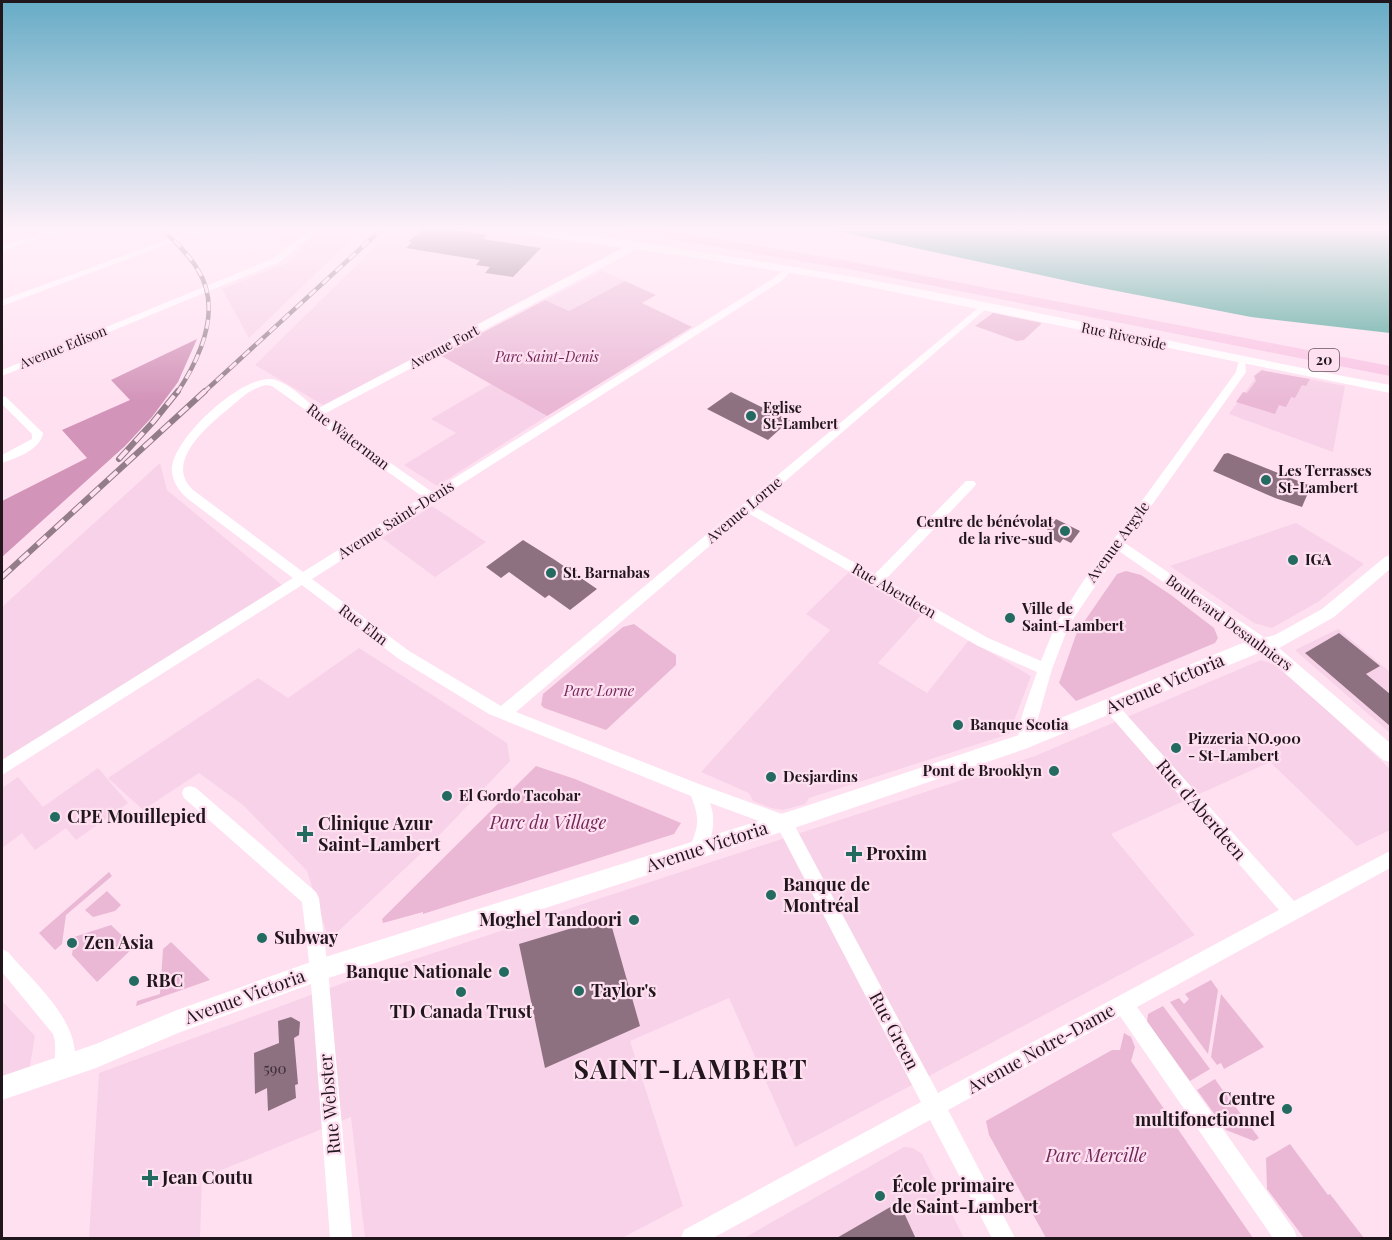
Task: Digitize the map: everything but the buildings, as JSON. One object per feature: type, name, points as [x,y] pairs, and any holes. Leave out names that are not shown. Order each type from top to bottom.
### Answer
[{"type":"highway","name":"20","points":[[955,286],[1390,371]]},
{"type":"highway","name":"20","points":[[1009,286],[1390,359]]},
{"type":"street","points":[[2,303],[49,286]]},
{"type":"street","name":"Avenue Edison","points":[[2,373],[214,286]]},
{"type":"street","name":"Avenue Fort","points":[[317,413],[560,286]]},
{"type":"street","name":"Avenue Saint-Denis","points":[[2,768],[768,286]]},
{"type":"street","name":"Rue Riverside","points":[[883,286],[1242,361],[1390,389]]},
{"type":"street","name":"Avenue Lorne","points":[[503,714],[984,306]]},
{"type":"street","name":"Avenue Argyle","points":[[1026,741],[1029,720],[1045,669],[1063,624],[1087,586],[1241,372],[1242,361]]},
{"type":"street","name":"Rue Waterman","points":[[263,382],[275,383],[317,413],[325,422],[431,497]]},
{"type":"street","name":"Rue Elm","points":[[263,382],[250,386],[241,393],[183,448],[176,464],[177,476],[182,486],[410,659],[503,714],[697,791],[784,822]]},
{"type":"street","points":[[2,399],[38,433],[37,440],[2,459]]},
{"type":"street","points":[[876,581],[970,484]]},
{"type":"street","name":"Rue Aberdeen","points":[[747,507],[987,644],[1045,669]]},
{"type":"street","name":"Boulevard Desaulniers","points":[[1117,544],[1263,644],[1390,754]]},
{"type":"street","name":"Avenue Victoria","points":[[2,1088],[64,1067],[177,1022],[319,970],[696,851],[1026,741],[1111,708],[1246,649],[1279,641],[1328,614],[1390,561]]},
{"type":"street","name":"Rue d'Aberdeen","points":[[1111,708],[1292,912]]},
{"type":"street","points":[[696,851],[705,836],[707,823],[706,812],[697,791]]},
{"type":"street","name":"Rue Webster","points":[[190,793],[310,898],[319,970],[341,1239]]},
{"type":"street","name":"Rue Green","points":[[784,822],[1004,1239]]},
{"type":"street","name":"Avenue Notre-Dame","points":[[692,1239],[1390,859]]},
{"type":"street","points":[[2,958],[60,1028],[66,1044],[64,1067]]},
{"type":"street","points":[[1124,1004],[1286,1239]]},
{"type":"shaded area","points":[[230,286],[303,286],[249,338],[222,289]]},
{"type":"shaded area","points":[[335,286],[554,286],[323,405],[255,365]]},
{"type":"shaded area","points":[[573,286],[616,286],[569,311],[545,300]]},
{"type":"shaded area","points":[[1090,286],[1390,286],[1390,333],[1251,317]]},
{"type":"shaded area","points":[[197,339],[178,382],[152,417],[125,446],[2,557],[2,501],[87,458],[62,430],[130,400],[111,380]]},
{"type":"shaded area","points":[[1261,370],[1345,386],[1333,452],[1229,414]]},
{"type":"shaded area","points":[[491,384],[547,416],[437,486],[404,465],[456,433],[431,419]]},
{"type":"shaded area","points":[[160,463],[167,490],[283,586],[2,760],[2,607]]},
{"type":"shaded area","points":[[432,506],[486,542],[435,577],[382,538]]},
{"type":"shaded area","points":[[1296,523],[1364,564],[1318,602],[1272,628],[1254,623],[1170,566]]},
{"type":"shaded area","points":[[849,572],[922,614],[878,663],[927,693],[969,640],[1031,676],[1009,734],[809,798],[805,804],[783,810],[753,801],[749,793],[701,772],[830,630],[806,614]]},
{"type":"shaded area","points":[[1338,629],[1390,672],[1390,733],[1295,650]]},
{"type":"shaded area","points":[[359,648],[507,743],[510,761],[431,844],[329,940],[307,871],[243,805],[199,773],[143,810],[108,778],[258,678],[288,698]]},
{"type":"shaded area","points":[[1261,660],[1281,667],[1390,769],[1390,830],[1357,846],[1270,762],[1111,834],[1195,935],[795,1147],[729,998],[630,1041],[683,1206],[622,1238],[365,1238],[351,1117],[202,1178],[200,1238],[89,1238],[99,1073],[357,978],[1035,756]]},
{"type":"shaded area","name":"CPE Mouillepied","points":[[98,768],[128,803],[76,840],[66,828],[35,850],[22,833],[2,848],[2,788],[18,777],[43,807]]},
{"type":"shaded area","points":[[2,1001],[35,1036],[29,1072],[2,1080]]},
{"type":"shaded area","name":"École primaire de Saint-Lambert","points":[[904,1147],[913,1148],[922,1154],[964,1238],[744,1238]]},
{"type":"green space","name":"Parc Saint-Denis","points":[[616,286],[636,286],[656,295],[642,303],[692,327],[547,416],[440,355],[545,300],[569,311]]},
{"type":"green space","points":[[993,313],[1041,324],[1024,340],[1017,341],[975,326]]},
{"type":"green space","points":[[1262,370],[1310,379],[1306,386],[1302,385],[1295,398],[1291,397],[1286,407],[1279,405],[1275,414],[1236,402],[1243,392],[1247,393],[1256,381],[1254,376]]},
{"type":"green space","points":[[1126,571],[1141,575],[1171,595],[1214,628],[1218,638],[1215,643],[1076,701],[1059,683],[1077,632],[1117,574]]},
{"type":"green space","name":"Parc Lorne","points":[[634,624],[676,655],[676,665],[606,730],[541,705],[543,694],[623,627]]},
{"type":"green space","name":"Parc du Village","points":[[536,766],[575,779],[681,823],[674,834],[423,914],[423,912],[383,923],[382,919]]},
{"type":"green space","points":[[109,872],[112,876],[66,915],[62,944],[55,950],[39,933]]},
{"type":"green space","points":[[107,891],[121,905],[115,911],[93,917],[85,910]]},
{"type":"green space","points":[[111,925],[134,947],[97,982],[72,955],[74,937]]},
{"type":"green space","points":[[171,942],[210,980],[136,1006],[137,1001],[160,994],[163,949]]},
{"type":"green space","points":[[1211,980],[1218,990],[1208,1054],[1170,1002],[1179,998],[1184,1004],[1189,999],[1185,994]]},
{"type":"green space","points":[[1221,994],[1264,1047],[1224,1069],[1221,1063],[1217,1065],[1211,1057]]},
{"type":"green space","points":[[1163,1006],[1210,1069],[1190,1081],[1147,1022],[1148,1014]]},
{"type":"green space","name":"Parc Mercille","points":[[1124,1033],[1131,1037],[1135,1047],[1131,1061],[1253,1238],[1046,1238],[989,1135],[986,1121],[1112,1050],[1120,1050]]},
{"type":"green space","points":[[1215,1079],[1259,1138],[1254,1141],[1226,1130],[1197,1090]]},
{"type":"green space","points":[[1290,1144],[1364,1238],[1304,1238],[1267,1189],[1266,1158]]},
{"type":"railway","points":[[177,393],[194,365],[206,333],[208,301],[205,286]]},
{"type":"railway","points":[[203,393],[320,286]]},
{"type":"railway","points":[[119,459],[178,391]]},
{"type":"railway","points":[[2,577],[205,391]]},
{"type":"place","name":"Eglise St-Lambert","points":[[751,416]]},
{"type":"place","name":"Les Terrasses St-Lambert","points":[[1266,480]]},
{"type":"place","name":"Centre de bénévolat de la rive-sud","points":[[1065,531]]},
{"type":"place","name":"IGA","points":[[1293,560]]},
{"type":"place","name":"St. Barnabas","points":[[551,573]]},
{"type":"place","name":"Ville de Saint-Lambert","points":[[1010,618]]},
{"type":"place","name":"Banque Scotia","points":[[958,725]]},
{"type":"place","name":"Pizzeria NO.900 - St-Lambert","points":[[1176,748]]},
{"type":"place","name":"Pont de Brooklyn","points":[[1054,771]]},
{"type":"place","name":"Desjardins","points":[[771,777]]},
{"type":"place","name":"El Gordo Tacobar","points":[[447,796]]},
{"type":"place","name":"CPE Mouillepied","points":[[55,817]]},
{"type":"place","name":"Clinique Azur Saint-Lambert","points":[[305,834]]},
{"type":"place","name":"Proxim","points":[[854,854]]},
{"type":"place","name":"Banque de Montréal","points":[[771,895]]},
{"type":"place","name":"Moghel Tandoori","points":[[634,920]]},
{"type":"place","name":"Subway","points":[[262,938]]},
{"type":"place","name":"Zen Asia","points":[[72,943]]},
{"type":"place","name":"Banque Nationale","points":[[504,972]]},
{"type":"place","name":"RBC","points":[[134,981]]},
{"type":"place","name":"Taylor's","points":[[579,991]]},
{"type":"place","name":"TD Canada Trust","points":[[461,992]]},
{"type":"place","name":"Centre multifonctionnel","points":[[1287,1109]]},
{"type":"place","name":"Jean Coutu","points":[[150,1178]]},
{"type":"place","name":"École primaire de Saint-Lambert","points":[[880,1196]]},
{"type":"district","name":"SAINT-LAMBERT","points":[[691,1070]]}]
